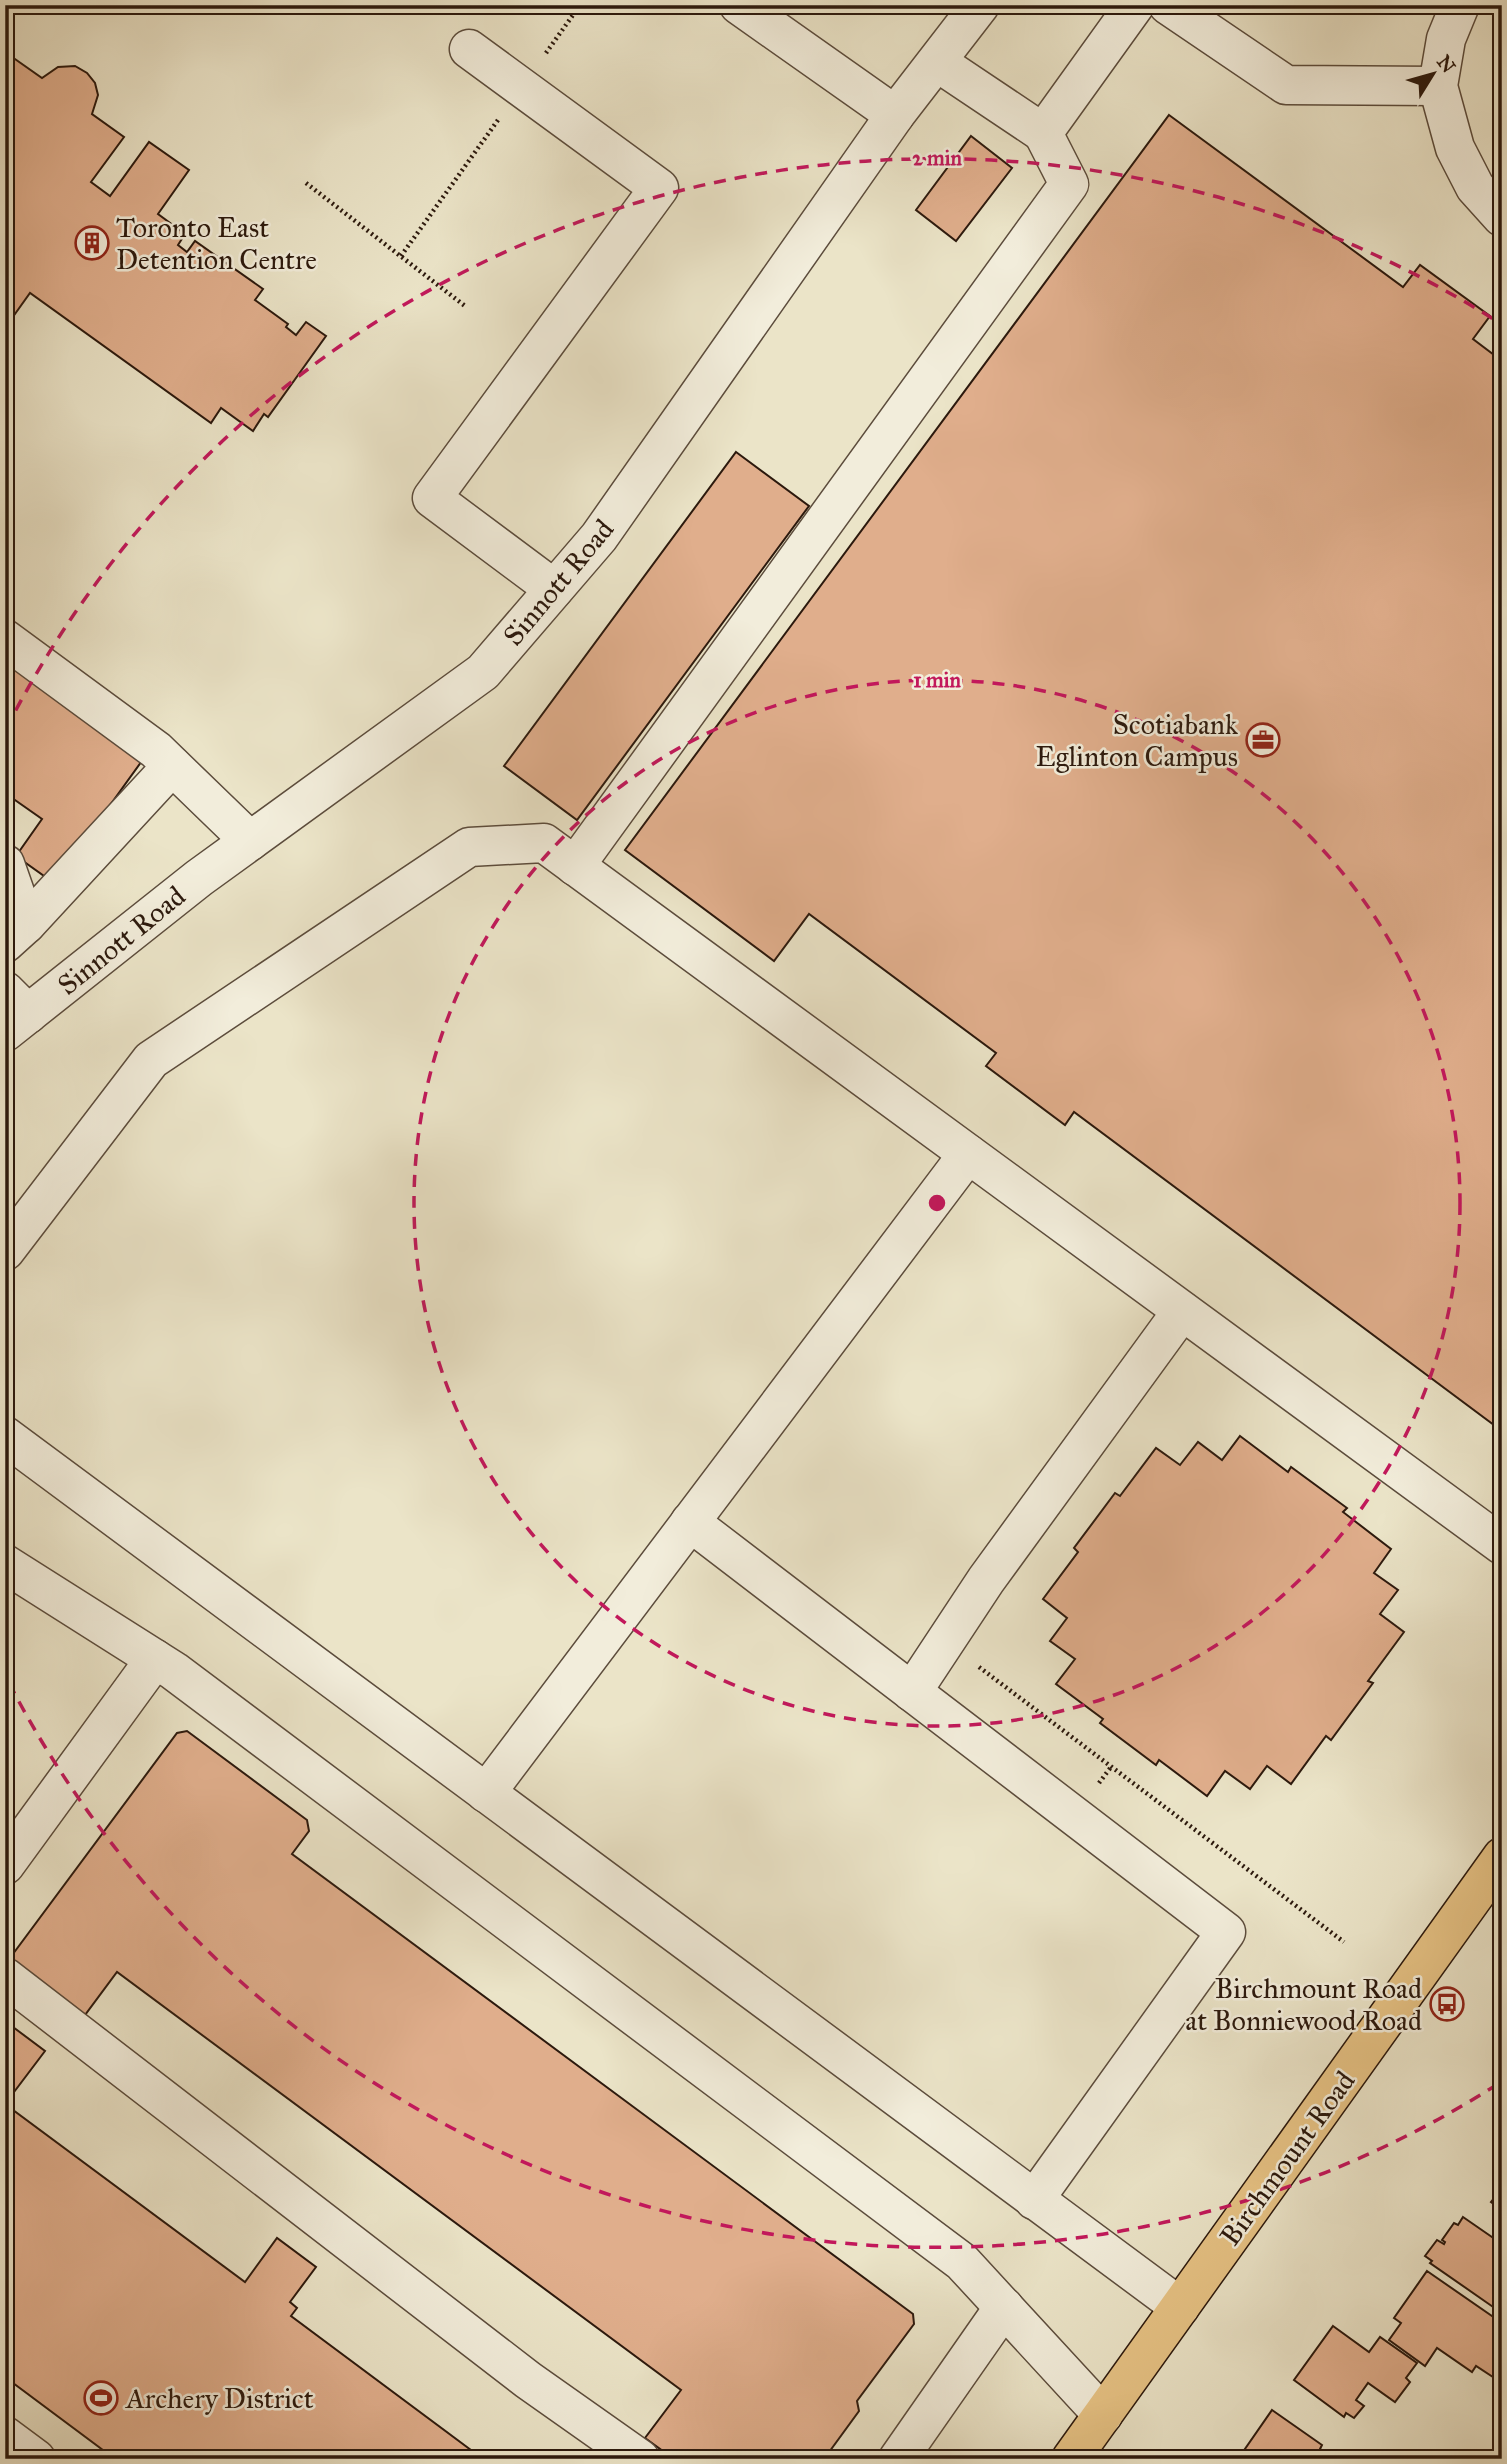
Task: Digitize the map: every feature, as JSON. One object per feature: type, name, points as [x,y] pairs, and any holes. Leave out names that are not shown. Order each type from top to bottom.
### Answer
[{"type":"main road","name":"Birchmount Road","points":[[1071,2459],[1502,1857]]},
{"type":"street","points":[[739,5],[895,115]]},
{"type":"street","name":"Sinnott Road","points":[[13,1012],[482,672],[599,537],[895,115],[980,5]]},
{"type":"street","points":[[1043,133],[1135,5]]},
{"type":"street","points":[[1168,5],[1286,85],[1438,86]]},
{"type":"street","points":[[1460,5],[1446,39],[1438,86],[1455,148],[1475,187],[1502,217]]},
{"type":"street","points":[[469,49],[659,188],[432,498],[554,589]]},
{"type":"street","points":[[575,866],[1069,184],[1043,133],[937,62]]},
{"type":"street","points":[[5,639],[156,751],[250,841]]},
{"type":"street","points":[[15,934],[172,766]]},
{"type":"street","points":[[5,1251],[151,1060],[469,847],[544,843],[1502,1545]]},
{"type":"street","points":[[5,863],[15,934]]},
{"type":"street","points":[[485,1793],[968,1154]]},
{"type":"street","points":[[912,1692],[986,1580],[1182,1311]]},
{"type":"street","points":[[5,1436],[1180,2307]]},
{"type":"street","points":[[690,1522],[1226,1932],[1034,2200]]},
{"type":"street","points":[[5,1564],[155,1658],[962,2262],[1102,2415]]},
{"type":"street","points":[[5,1865],[155,1658]]},
{"type":"street","points":[[5,1977],[528,2380],[640,2459]]},
{"type":"street","points":[[898,2459],[1004,2307]]},
{"type":"street","points":[[5,2435],[36,2459]]},
{"type":"path","points":[[401,256],[580,5]]},
{"type":"path","points":[[306,183],[465,306]]},
{"type":"path","points":[[946,1642],[1344,1942]]},
{"type":"building","name":"Toronto East Detention Centre","points":[[5,52],[42,78],[58,67],[75,66],[87,73],[95,83],[98,95],[92,114],[124,137],[91,182],[110,196],[149,142],[189,170],[158,214],[185,234],[178,245],[187,252],[195,241],[263,289],[255,300],[288,324],[286,327],[296,335],[306,322],[326,336],[268,417],[264,414],[253,431],[221,408],[211,423],[30,293],[5,328]]},
{"type":"building","points":[[1169,115],[1403,287],[1420,265],[1490,316],[1473,339],[1502,361],[1502,1431],[1074,1112],[1065,1125],[986,1066],[996,1053],[809,914],[774,961],[625,850]]},
{"type":"building","points":[[971,136],[1012,168],[956,241],[916,210]]},
{"type":"building","points":[[736,452],[809,506],[577,820],[504,766]]},
{"type":"building","points":[[5,656],[144,758],[54,883],[16,856],[42,819],[5,793]]},
{"type":"building","points":[[1240,1436],[1288,1472],[1291,1467],[1347,1508],[1343,1512],[1391,1549],[1374,1573],[1398,1590],[1380,1614],[1404,1632],[1368,1681],[1373,1683],[1331,1740],[1326,1736],[1291,1784],[1267,1766],[1250,1789],[1225,1771],[1207,1796],[1159,1760],[1156,1765],[1100,1723],[1103,1719],[1056,1684],[1075,1659],[1050,1641],[1067,1618],[1043,1599],[1078,1552],[1074,1548],[1115,1493],[1120,1496],[1156,1448],[1180,1465],[1198,1442],[1222,1460]]},
{"type":"building","points":[[187,1731],[307,1820],[309,1831],[292,1854],[913,2314],[914,2324],[857,2401],[859,2411],[824,2459],[674,2459],[645,2438],[681,2390],[117,1972],[82,2019],[11,1967],[10,1958],[177,1733]]},
{"type":"building","points":[[5,2021],[45,2051],[5,2104]]},
{"type":"building","points":[[5,2104],[245,2282],[277,2238],[316,2267],[290,2302],[297,2308],[291,2316],[483,2459],[115,2459],[5,2377]]},
{"type":"building","points":[[1502,2188],[1502,2210],[1491,2202]]},
{"type":"building","points":[[1463,2217],[1502,2244],[1502,2302],[1496,2309],[1430,2263],[1432,2261],[1425,2256],[1437,2240],[1444,2244],[1442,2240],[1454,2223],[1458,2225]]},
{"type":"building","points":[[1427,2271],[1502,2323],[1502,2383],[1476,2366],[1472,2372],[1437,2348],[1425,2366],[1389,2340],[1401,2323],[1394,2318]]},
{"type":"building","points":[[1333,2326],[1369,2352],[1380,2337],[1417,2363],[1406,2378],[1410,2382],[1395,2402],[1368,2383],[1356,2400],[1364,2406],[1354,2418],[1346,2413],[1344,2417],[1294,2380]]},
{"type":"building","points":[[1272,2410],[1322,2445],[1320,2449],[1330,2456],[1328,2459],[1238,2459]]},
{"type":"place","name":"Toronto East Detention Centre","points":[[92,243]]},
{"type":"place","name":"Scotiabank Eglinton Campus","points":[[1263,740]]},
{"type":"place","name":"Birchmount Road at Bonniewood Road","points":[[1447,2004]]},
{"type":"place","name":"Archery District","points":[[101,2398]]}]
